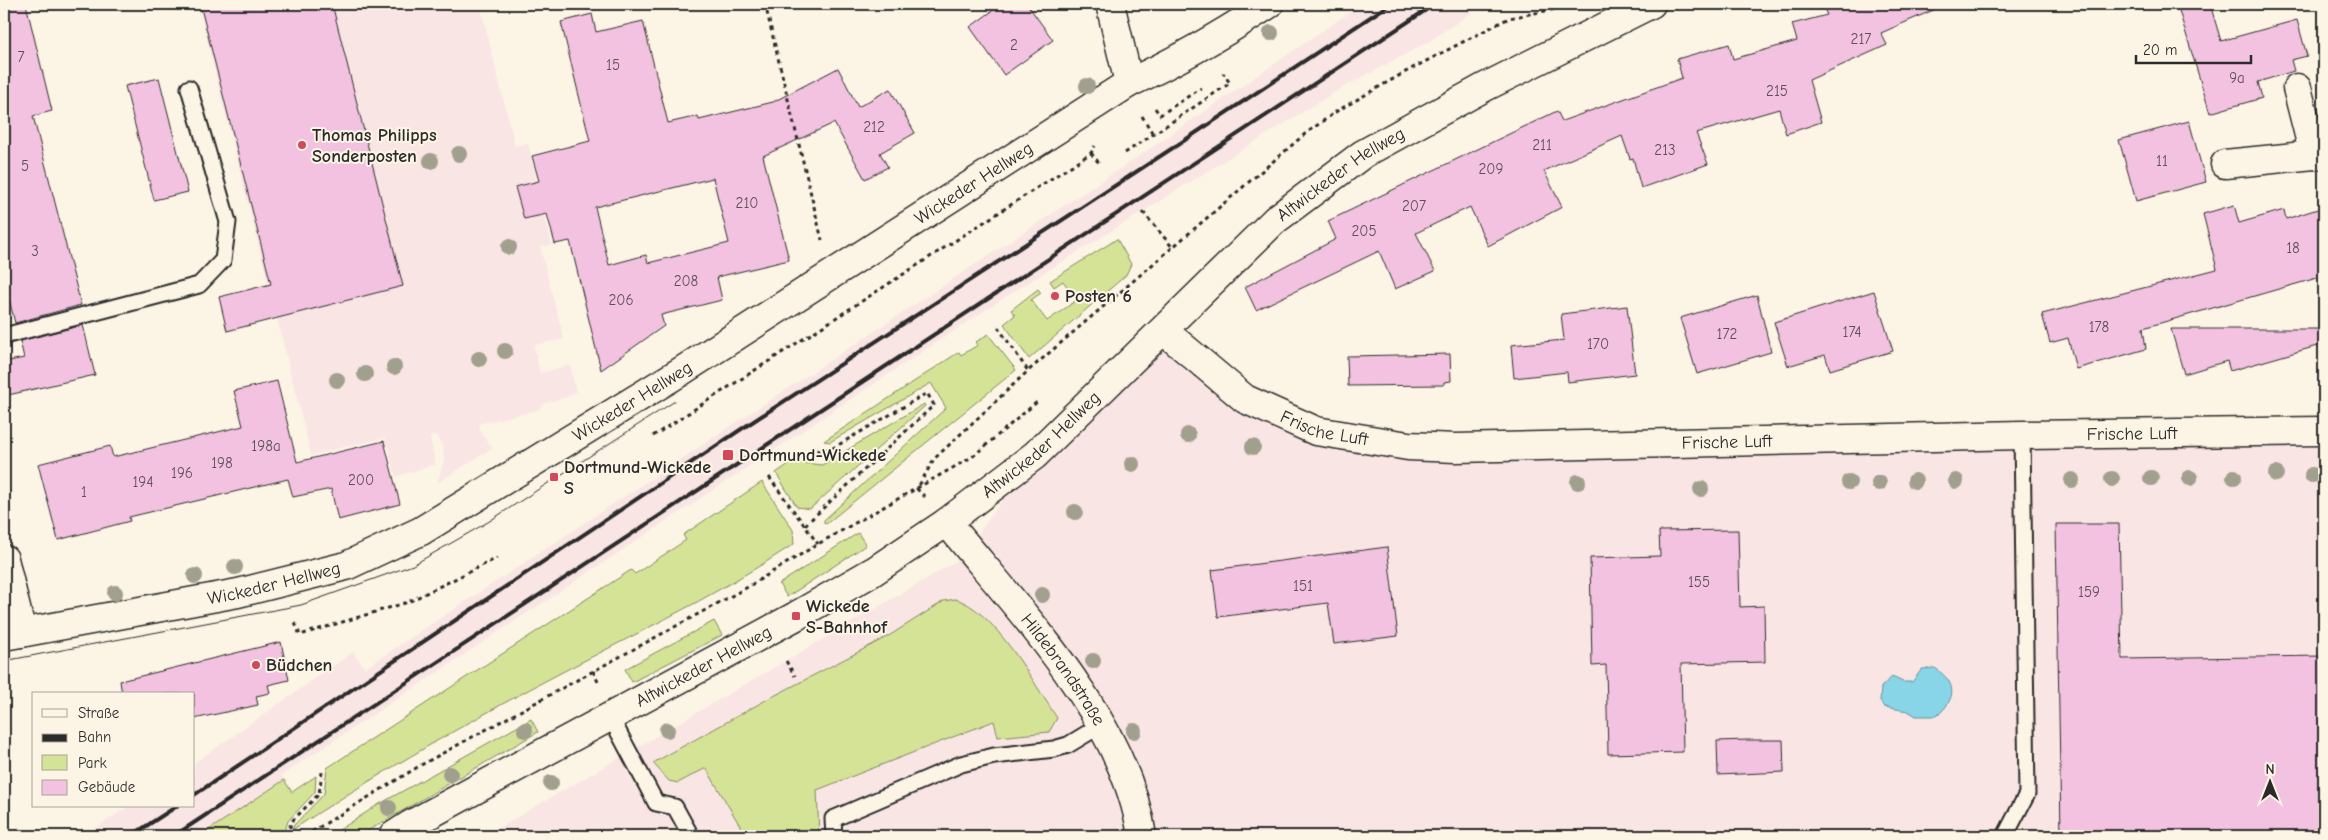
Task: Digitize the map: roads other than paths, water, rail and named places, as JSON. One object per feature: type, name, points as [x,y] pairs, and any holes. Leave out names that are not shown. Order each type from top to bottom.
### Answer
[{"type":"street","points":[[1110,4],[1129,83]]},
{"type":"street","name":"Wickeder Hellweg","points":[[13,634],[238,593],[346,566],[421,531],[680,372],[1129,83],[1175,62],[1213,41],[1269,4]]},
{"type":"street","name":"Altwickeder Hellweg","points":[[393,836],[418,820],[796,616],[874,571],[947,522],[1035,455],[1164,331],[1275,220],[1362,154],[1485,87],[1651,4]]},
{"type":"street","points":[[2225,164],[2319,154],[2297,88]]},
{"type":"street","name":"Frische Luft","points":[[1164,331],[1245,399],[1316,431],[1408,446],[1456,448],[2022,435],[2324,431]]},
{"type":"street","name":"Hildebrandstraße","points":[[947,522],[1067,671],[1101,725],[1118,756],[1129,786],[1142,836]]},
{"type":"street","points":[[4,559],[13,634]]},
{"type":"lane","points":[[4,336],[200,285],[223,260],[228,222],[189,88]]},
{"type":"lane","points":[[2005,836],[2027,794],[2022,435]]},
{"type":"lane","points":[[610,716],[656,803],[675,807],[691,836]]},
{"type":"lane","points":[[834,836],[833,819],[961,764],[994,756],[1054,749],[1068,745],[1101,725]]},
{"type":"water","points":[[1935,668],[1947,679],[1952,691],[1948,703],[1937,716],[1916,716],[1908,711],[1884,707],[1880,701],[1881,687],[1892,677],[1903,682],[1912,682],[1922,669]]},
{"type":"tram line","points":[[4,661],[301,605],[413,565],[488,522],[675,401]]},
{"type":"railway","points":[[195,794],[740,430],[1390,4]]},
{"type":"railway","points":[[174,836],[1435,4]]},
{"type":"railway","points":[[131,836],[174,808]]},
{"type":"place","name":"Thomas Philipps Sonderposten","points":[[302,145]]},
{"type":"place","name":"Posten 6","points":[[1055,296]]},
{"type":"place","name":"Dortmund-Wickede","points":[[728,455]]},
{"type":"place","name":"Dortmund-Wickede S","points":[[554,477]]},
{"type":"place","name":"Wickede S-Bahnhof","points":[[796,616]]},
{"type":"place","name":"Büdchen","points":[[256,665]]}]
